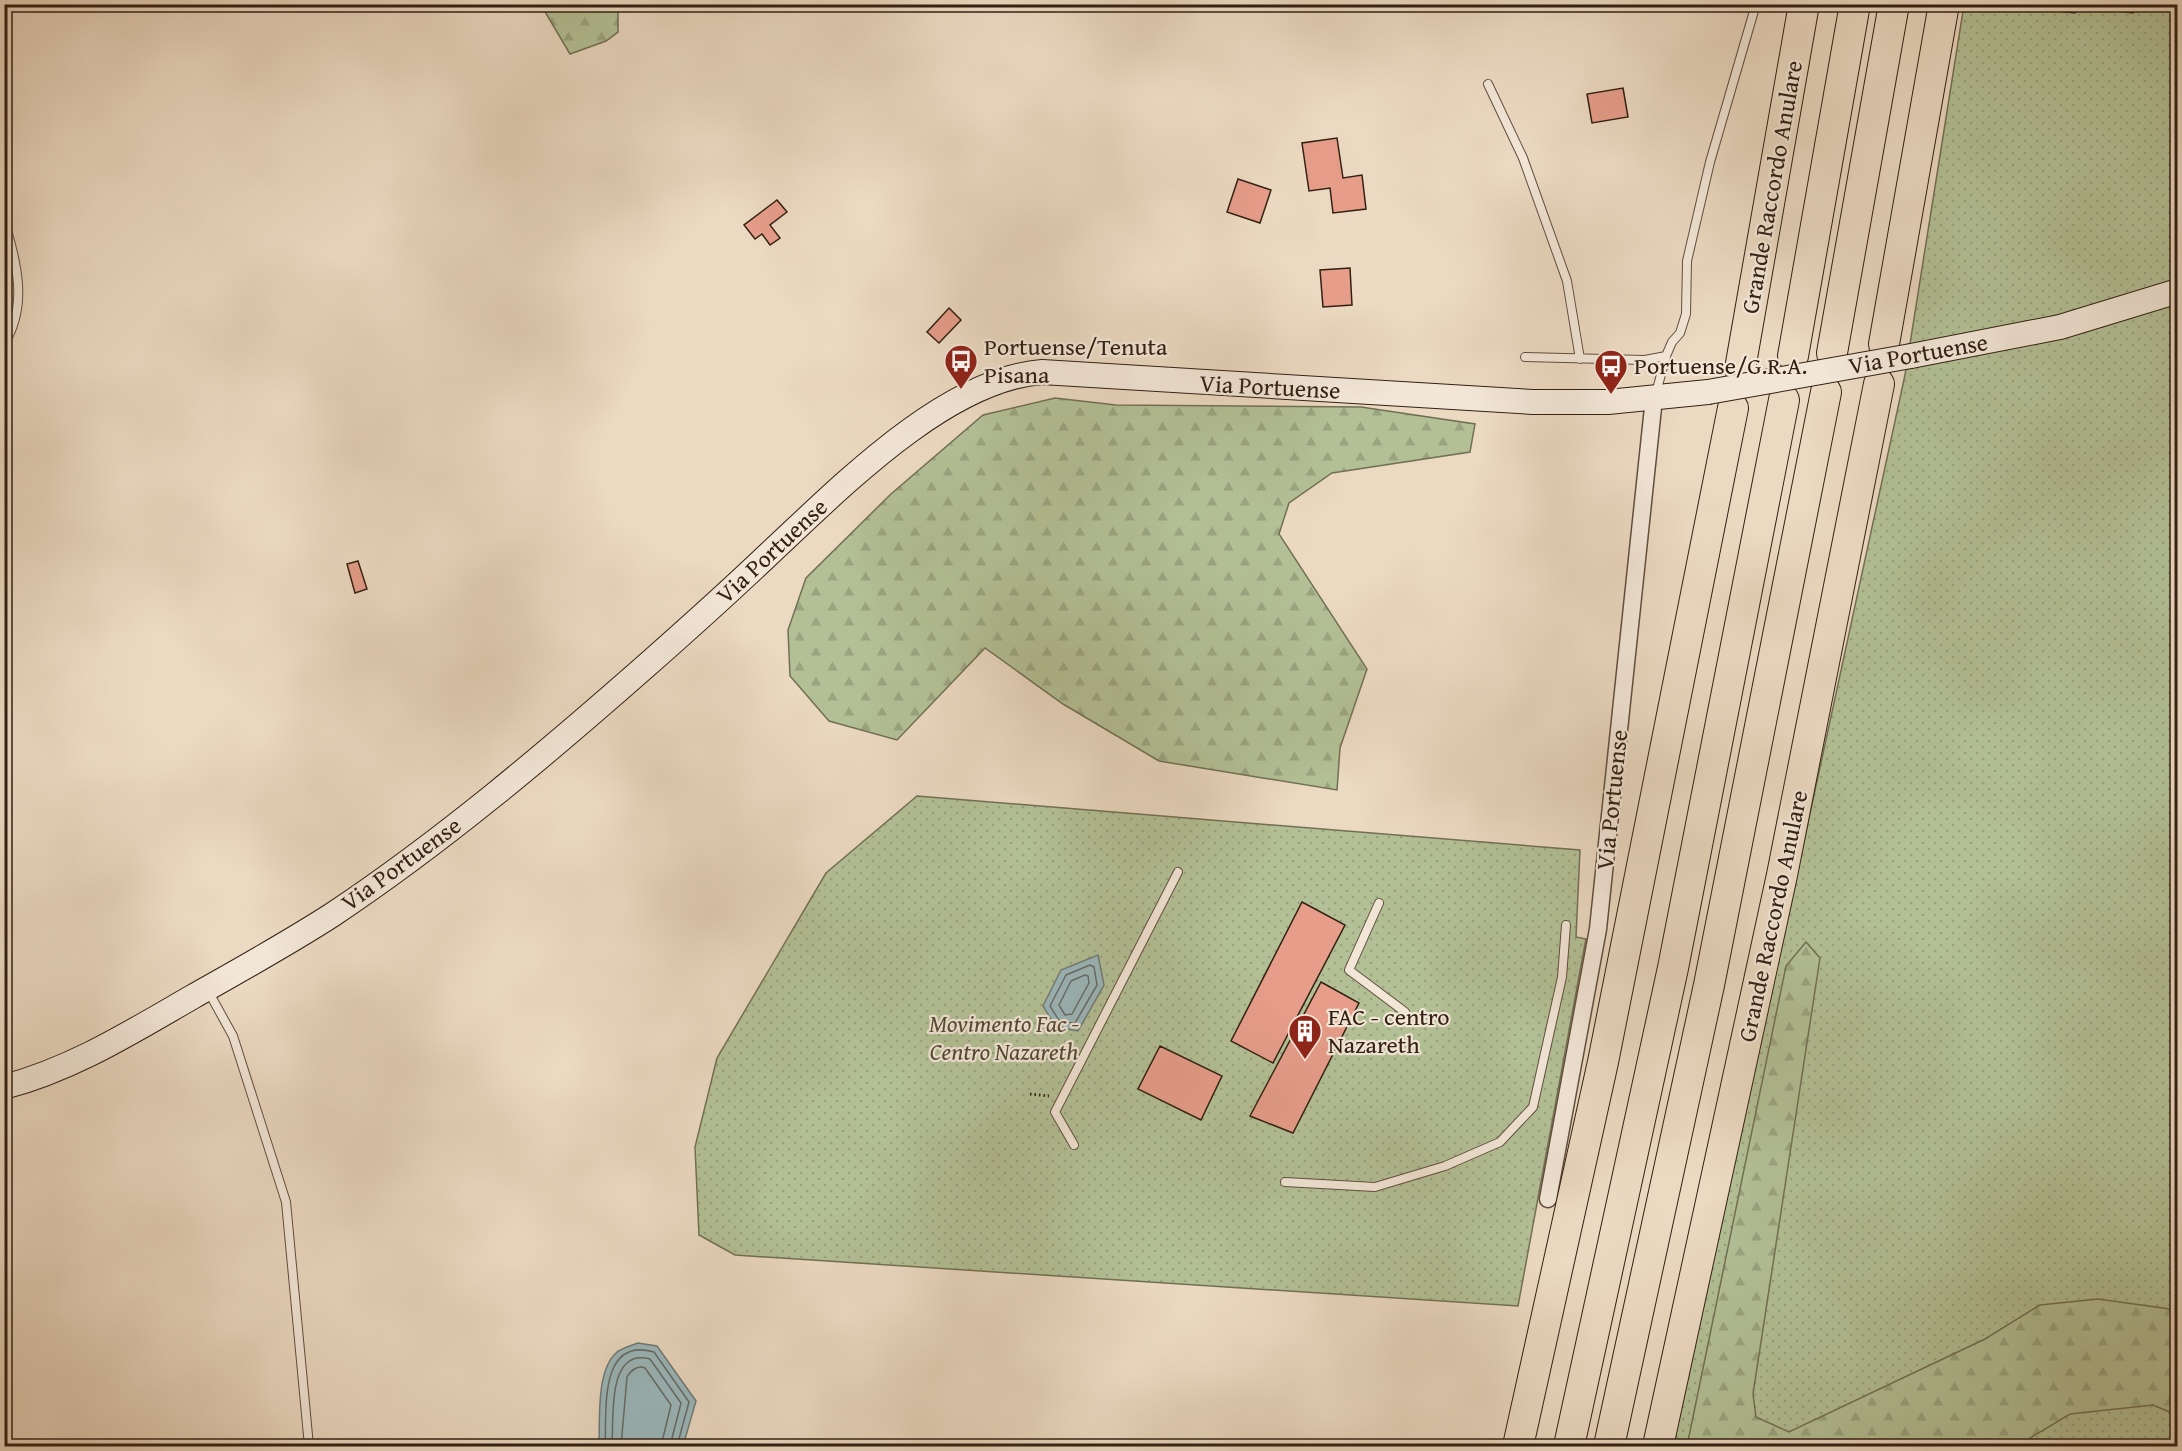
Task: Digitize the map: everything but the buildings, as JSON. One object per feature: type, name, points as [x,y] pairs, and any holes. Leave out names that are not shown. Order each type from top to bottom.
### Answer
[{"type":"highway","name":"Grande Raccordo Anulare","points":[[1740,369],[1804,4]]},
{"type":"highway","name":"Grande Raccordo Anulare","points":[[1793,356],[1855,4]]},
{"type":"highway","points":[[1832,353],[1894,4]]},
{"type":"highway","points":[[1884,344],[1944,4]]},
{"type":"highway","name":"Grande Raccordo Anulare","points":[[1658,1446],[1782,875],[1879,384]]},
{"type":"highway","name":"Grande Raccordo Anulare","points":[[1609,1446],[1712,974],[1826,392]]},
{"type":"highway","points":[[1569,1446],[1673,968],[1784,400]]},
{"type":"highway","points":[[1518,1446],[1608,1039],[1733,408]]},
{"type":"main road","name":"Via Portuense","points":[[4,1087],[74,1062],[117,1041],[330,916],[476,808],[645,667],[838,491],[908,431],[935,413],[990,386],[1026,373],[1058,373],[1533,402],[1608,402],[1708,392],[2060,327],[2178,291]]},
{"type":"street","name":"Via Portuense","points":[[1548,1199],[1598,929],[1654,398]]},
{"type":"lane","points":[[1654,398],[1666,356],[1672,342],[1680,333],[1686,314],[1687,261],[1710,162],[1756,4]]},
{"type":"lane","points":[[1488,84],[1523,158],[1567,281],[1580,358]]},
{"type":"lane","points":[[4,220],[16,261],[20,307],[4,344]]},
{"type":"lane","points":[[1525,357],[1645,360],[1666,356]]},
{"type":"lane","points":[[1074,1145],[1055,1112],[1178,872]]},
{"type":"lane","points":[[1379,903],[1349,970],[1405,1012]]},
{"type":"lane","points":[[1285,1182],[1375,1187],[1445,1166],[1500,1142],[1533,1107],[1562,977],[1566,925]]},
{"type":"lane","points":[[207,989],[233,1036],[286,1202],[309,1446]]},
{"type":"path","points":[[1030,1094],[1062,1098]]},
{"type":"green space","points":[[541,5],[618,5],[618,32],[606,41],[570,54]]},
{"type":"green space","points":[[1964,5],[2177,5],[2177,1446],[1673,1446],[1905,375]]},
{"type":"green space","points":[[2177,47],[2178,255],[2174,255],[2175,51]]},
{"type":"green space","points":[[1055,398],[1116,405],[1361,407],[1475,424],[1470,452],[1332,473],[1289,503],[1279,534],[1367,669],[1340,748],[1337,790],[1159,761],[1063,704],[985,648],[897,740],[829,721],[790,676],[788,630],[806,578],[891,494],[983,415]]},
{"type":"green space","name":"Movimento Fac - Centro Nazareth","points":[[917,796],[1580,850],[1576,937],[1586,939],[1518,1306],[735,1255],[699,1235],[695,1147],[717,1058],[826,873]]},
{"type":"green space","points":[[1806,942],[1820,958],[1753,1394],[1756,1417],[1789,1432],[1985,1339],[2040,1305],[2098,1299],[2177,1310],[2177,1415],[2153,1405],[2070,1414],[2017,1446],[1687,1446],[1786,966]]},
{"type":"water","points":[[1098,955],[1104,985],[1078,1031],[1056,1027],[1043,1006],[1061,970]]},
{"type":"water","points":[[638,1343],[657,1346],[696,1401],[683,1446],[599,1446],[600,1397],[605,1372],[616,1353]]},
{"type":"place","name":"Portuense/Tenuta Pisana","points":[[961,390]]},
{"type":"place","name":"Portuense/G.R.A.","points":[[1611,395]]},
{"type":"place","name":"FAC - centro Nazareth","points":[[1305,1060]]}]
